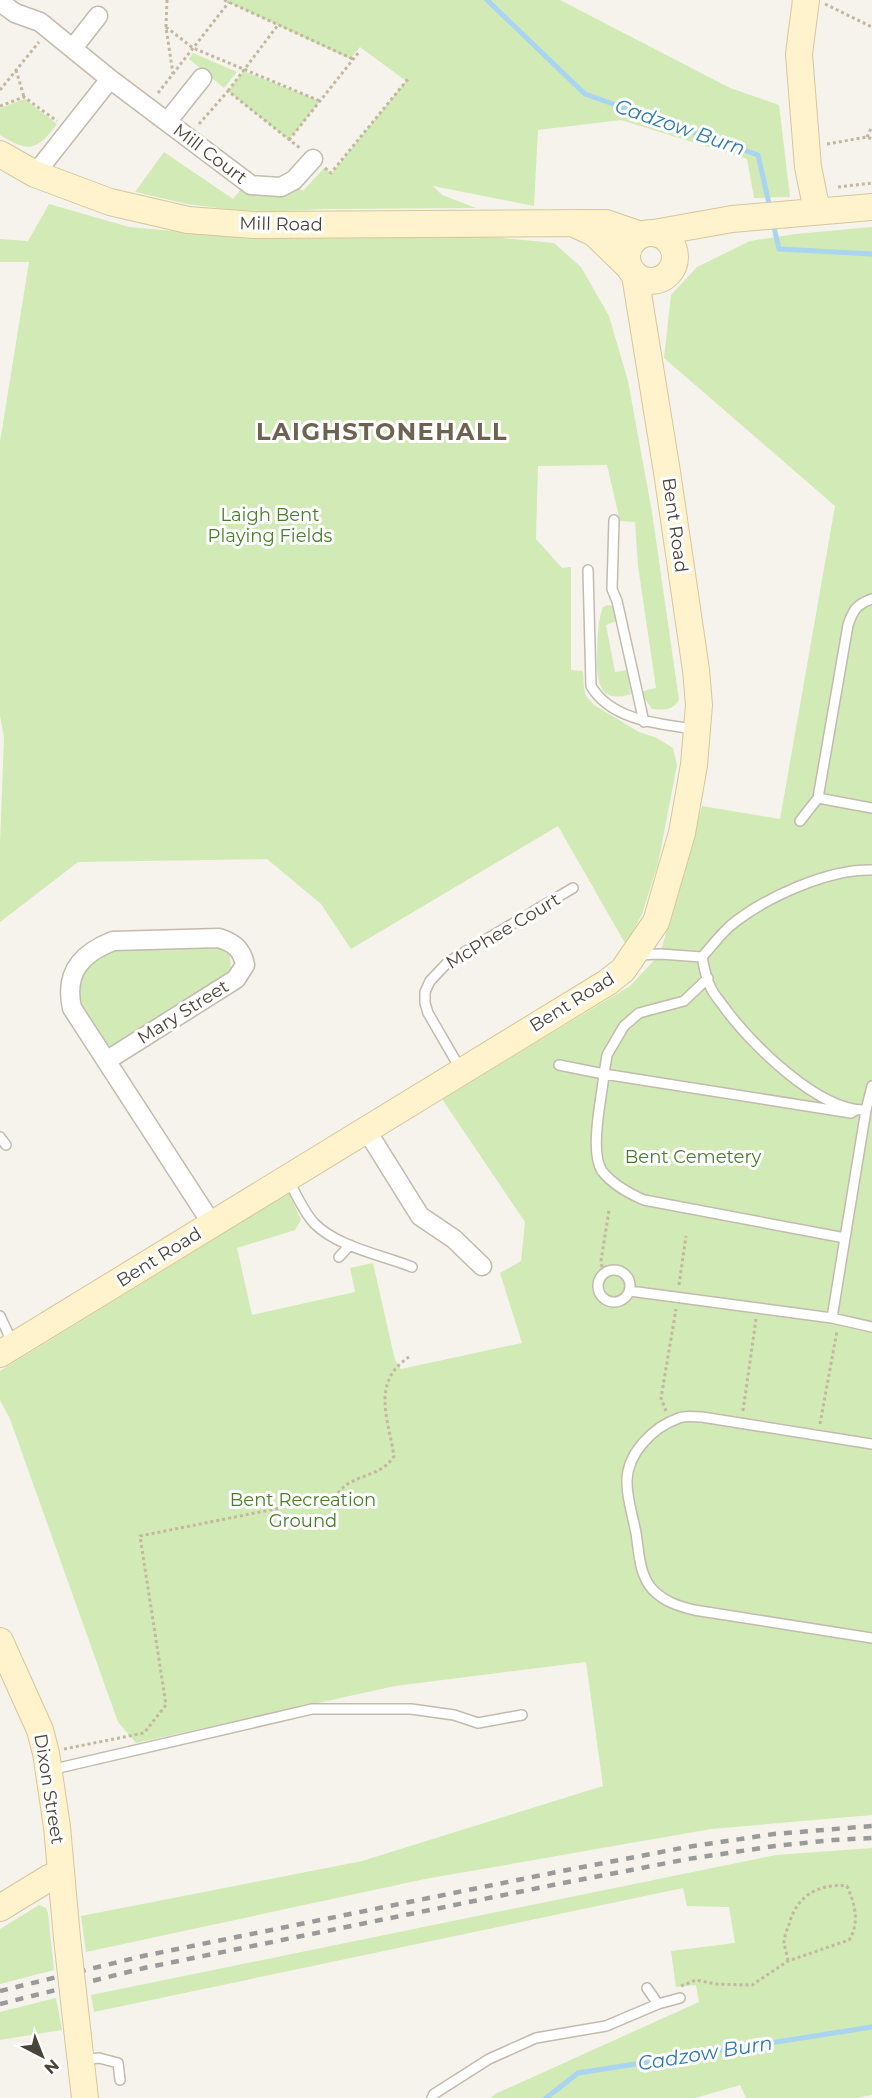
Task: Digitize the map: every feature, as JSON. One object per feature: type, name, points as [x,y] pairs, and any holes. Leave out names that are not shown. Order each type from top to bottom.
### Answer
[{"type":"street","points":[[806,0],[800,54],[807,147],[815,201]]},
{"type":"street","name":"Mill Court","points":[[0,2],[15,13],[40,22],[50,29],[147,108],[251,185],[281,187],[294,180],[313,159]]},
{"type":"street","points":[[73,48],[98,16]]},
{"type":"street","points":[[167,122],[202,78]]},
{"type":"street","points":[[34,174],[110,79]]},
{"type":"street","name":"Mill Road","points":[[0,154],[34,174],[110,202],[188,220],[254,225],[606,223],[648,234]]},
{"type":"street","points":[[732,219],[702,232],[660,279],[651,281],[642,279],[632,271],[627,253],[635,239],[648,234],[732,219],[772,215],[815,201],[872,207]]},
{"type":"street","name":"Mill Road","points":[[573,223],[594,233],[632,271]]},
{"type":"street","points":[[648,234],[665,237],[672,246],[671,266]]},
{"type":"street","name":"Bent Road","points":[[646,341],[671,266]]},
{"type":"street","name":"Bent Road","points":[[7,1350],[608,982],[623,970],[656,922],[682,833],[694,765],[699,705],[696,670],[646,341],[632,271]]},
{"type":"street","name":"Mary Street","points":[[106,1061],[236,979],[245,965],[243,953],[233,942],[219,938],[113,940],[97,947],[86,956],[77,966],[70,982],[69,995],[72,1008],[106,1061],[212,1224]]},
{"type":"street","points":[[367,1131],[420,1216],[454,1239],[482,1266]]},
{"type":"street","name":"Dixon Street","points":[[0,1641],[40,1730],[47,1761],[57,1827],[60,1874],[85,2098]]},
{"type":"street","points":[[0,1908],[49,1878],[60,1874]]},
{"type":"lane","points":[[614,520],[612,589],[617,601],[644,722]]},
{"type":"lane","points":[[588,570],[591,686],[597,697],[644,722],[696,730]]},
{"type":"lane","points":[[800,821],[818,798],[848,625],[854,609],[861,603],[872,599]]},
{"type":"lane","points":[[818,798],[872,808]]},
{"type":"lane","points":[[702,957],[730,927],[764,903],[803,885],[840,874],[872,870]]},
{"type":"lane","name":"McPhee Court","points":[[462,1072],[424,1003],[425,992],[430,981],[448,962],[573,888]]},
{"type":"lane","points":[[634,956],[660,954],[702,957]]},
{"type":"lane","points":[[702,957],[711,989],[762,1052],[811,1089],[854,1111],[867,1115]]},
{"type":"lane","points":[[708,978],[684,1000],[639,1013],[624,1026],[607,1056],[596,1152],[601,1169],[613,1182],[644,1200],[845,1238]]},
{"type":"lane","points":[[559,1065],[851,1113],[854,1111]]},
{"type":"lane","points":[[836,1319],[845,1238],[872,1086]]},
{"type":"lane","points":[[288,1179],[318,1232],[412,1268]]},
{"type":"lane","points":[[339,1257],[350,1245]]},
{"type":"lane","points":[[614,1269],[627,1276],[630,1291],[626,1298],[614,1303],[599,1294],[598,1282],[603,1273],[614,1269]]},
{"type":"lane","points":[[630,1291],[836,1319],[872,1327]]},
{"type":"lane","points":[[0,1316],[7,1350]]},
{"type":"lane","points":[[872,1444],[702,1417],[681,1417],[651,1433],[636,1452],[627,1482],[642,1569],[653,1590],[666,1601],[675,1606],[694,1610],[872,1638]]},
{"type":"lane","points":[[47,1761],[312,1709],[411,1708],[454,1715],[478,1723],[522,1715]]},
{"type":"lane","points":[[647,1988],[658,2004]]},
{"type":"lane","points":[[432,2098],[434,2094],[489,2059],[537,2038],[606,2026],[658,2004],[680,1998]]},
{"type":"lane","points":[[80,2049],[99,2058],[118,2063],[120,2080]]},
{"type":"path","points":[[168,0],[166,27],[173,74]]},
{"type":"path","points":[[224,0],[353,60]]},
{"type":"path","points":[[817,0],[872,27]]},
{"type":"path","points":[[147,108],[229,2]]},
{"type":"path","points":[[188,138],[228,91],[278,25]]},
{"type":"path","points":[[166,27],[193,48],[320,101]]},
{"type":"path","points":[[0,90],[50,29]]},
{"type":"path","points":[[289,140],[359,52]]},
{"type":"path","points":[[16,70],[24,97],[70,130]]},
{"type":"path","points":[[228,91],[332,173],[408,79]]},
{"type":"path","points":[[0,106],[24,97]]},
{"type":"path","points":[[867,137],[872,126]]},
{"type":"path","points":[[807,147],[867,137],[872,140]]},
{"type":"path","points":[[815,201],[872,183]]},
{"type":"path","points":[[603,1273],[601,1261],[609,1210]]},
{"type":"path","points":[[670,1422],[661,1398],[686,1236]]},
{"type":"path","points":[[741,1423],[758,1308]]},
{"type":"path","points":[[818,1435],[836,1319]]},
{"type":"path","points":[[47,1761],[144,1733],[166,1705],[140,1536],[335,1497],[345,1485],[375,1473],[390,1463],[394,1456],[385,1404],[386,1383],[398,1365],[409,1357]]},
{"type":"path","points":[[680,1998],[676,1988],[696,1980],[752,1985],[788,1962],[849,1941],[856,1923],[853,1899],[847,1886],[818,1888],[804,1897],[794,1909],[784,1941],[788,1962]]},
{"type":"green space","points":[[224,0],[560,0],[730,88],[779,105],[790,197],[754,198],[747,159],[621,120],[538,130],[534,206],[433,186],[442,195],[476,208],[234,210],[187,204],[135,192],[164,152],[233,199],[242,188],[263,195],[275,195],[296,186],[303,191],[324,168],[332,173],[406,81],[360,47],[350,59]]},
{"type":"green space","points":[[193,53],[237,72],[224,88],[189,59]]},
{"type":"green space","points":[[243,71],[320,101],[289,140],[228,91]]},
{"type":"green space","points":[[25,99],[57,124],[44,140],[26,147],[0,135],[0,108]]},
{"type":"green space","name":"Laigh Bent Playing Fields","points":[[49,204],[129,227],[196,233],[460,234],[554,243],[581,267],[609,316],[628,381],[652,512],[679,700],[671,708],[652,709],[640,692],[656,688],[638,566],[635,522],[620,521],[607,465],[538,466],[536,539],[562,568],[571,567],[571,670],[583,671],[586,696],[594,705],[639,732],[657,738],[673,748],[677,765],[658,864],[642,914],[626,945],[558,826],[351,949],[321,904],[267,859],[78,862],[0,922],[4,737],[0,716],[0,442],[29,262],[0,262],[0,239],[28,241]]},
{"type":"green space","points":[[872,227],[872,1815],[711,1829],[425,1879],[86,1952],[81,1916],[362,1861],[603,1786],[586,1662],[395,1686],[136,1743],[118,1722],[10,1419],[0,1400],[0,1371],[289,1193],[301,1220],[295,1230],[237,1248],[252,1315],[355,1292],[350,1268],[373,1263],[395,1360],[401,1369],[522,1343],[500,1273],[521,1261],[525,1222],[442,1099],[630,986],[660,954],[702,806],[780,819],[835,506],[664,358],[671,295],[697,267],[750,241],[795,234]]},
{"type":"green space","points":[[612,606],[616,621],[606,625],[615,672],[627,670],[631,694],[611,696],[601,688],[599,681],[597,655],[599,625],[603,607]]},
{"type":"green space","points":[[221,946],[230,956],[231,971],[226,977],[113,1046],[107,1045],[81,1009],[78,985],[86,966],[111,949]]},
{"type":"green space","points":[[872,1848],[872,2095],[857,2098],[746,2098],[740,2085],[695,2098],[491,2098],[495,2094],[699,2002],[696,1985],[676,1987],[671,1951],[735,1943],[729,1907],[687,1906],[683,1888],[94,2012],[91,1995],[776,1855]]},
{"type":"green space","points":[[39,1905],[46,1908],[48,1913],[54,1970],[0,1984],[0,1929]]},
{"type":"green space","points":[[56,1998],[62,2030],[0,2040],[0,2012]]},
{"type":"waterway","name":"Cadzow Burn","points":[[487,0],[585,94],[758,155],[770,208]]},
{"type":"waterway","name":"Cadzow Burn","points":[[773,223],[779,249],[872,254]]},
{"type":"waterway","name":"Cadzow Burn","points":[[546,2098],[578,2073],[872,2027]]},
{"type":"railway","points":[[0,1991],[143,1956],[687,1847],[774,1834],[872,1826]]},
{"type":"railway","points":[[0,2004],[144,1968],[688,1859],[775,1846],[872,1838]]},
{"type":"district","name":"LAIGHSTONEHALL","points":[[382,431]]},
{"type":"park label","name":"Bent Cemetery","points":[[693,1157]]},
{"type":"park label","name":"Bent Recreation Ground","points":[[303,1510]]}]
